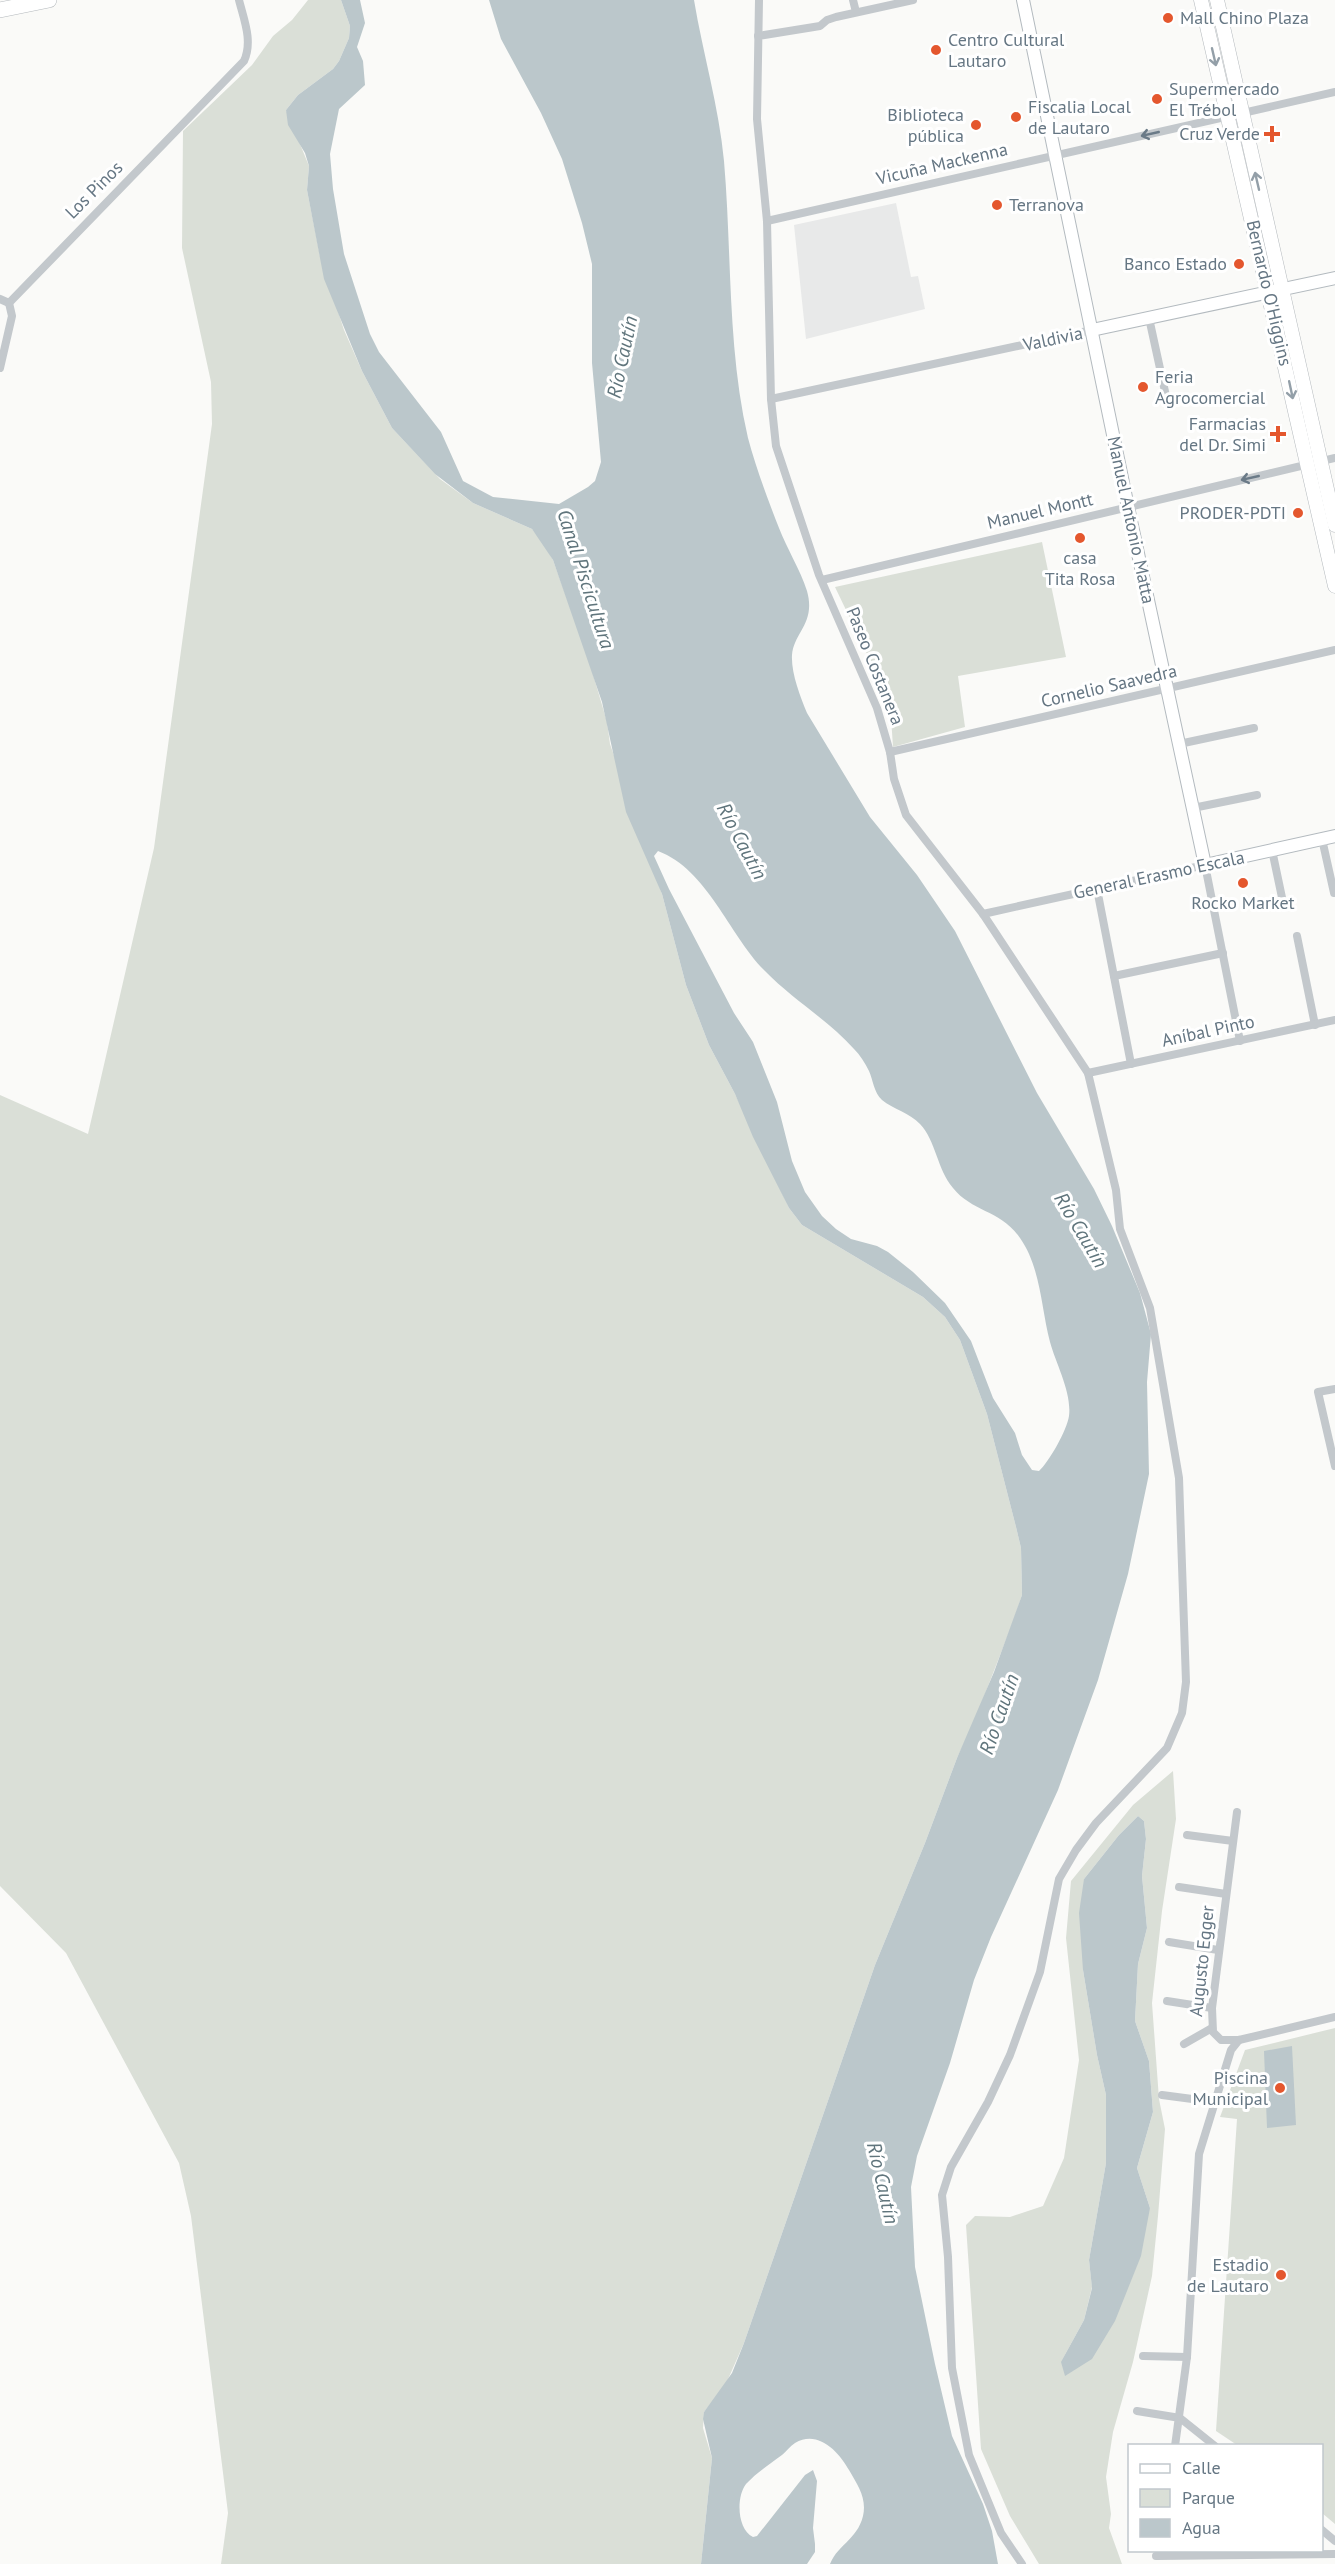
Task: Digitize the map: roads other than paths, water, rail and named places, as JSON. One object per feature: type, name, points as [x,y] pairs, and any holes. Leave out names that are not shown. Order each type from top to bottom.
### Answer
[{"type":"highway","points":[[0,10],[49,0]]},
{"type":"main road","name":"Bernardo O'Higgins","points":[[1201,0],[1227,116],[1275,290]]},
{"type":"main road","name":"Bernardo O'Higgins","points":[[1217,0],[1242,113],[1275,290],[1313,463],[1335,586]]},
{"type":"main road","name":"Bernardo O'Higgins","points":[[1313,463],[1335,525]]},
{"type":"street","name":"Los Pinos","points":[[9,303],[244,61],[249,51],[249,40],[239,0]]},
{"type":"street","name":"Paseo Costanera","points":[[759,0],[757,119],[767,220],[771,399],[776,446],[822,580],[877,708],[890,752],[894,779],[906,815],[983,914],[1088,1073],[1116,1190],[1120,1228],[1150,1308],[1179,1478],[1186,1692],[1180,1719],[1167,1748],[1096,1823],[1059,1878],[1040,1972],[1010,2055],[988,2102],[951,2167],[942,2195],[948,2257],[952,2368],[969,2455],[1001,2533],[1022,2564]]},
{"type":"street","points":[[853,0],[856,12]]},
{"type":"street","points":[[758,36],[820,26],[827,20],[913,0]]},
{"type":"street","name":"Manuel Antonio Matta","points":[[1023,0],[1205,865],[1239,1041]]},
{"type":"street","name":"Vicuña Mackenna","points":[[767,220],[1335,92]]},
{"type":"street","name":"Valdivia","points":[[771,399],[1335,278]]},
{"type":"street","points":[[0,299],[9,303],[12,316],[0,368]]},
{"type":"street","points":[[1149,318],[1166,396]]},
{"type":"street","name":"Manuel Montt","points":[[822,580],[1335,458]]},
{"type":"street","name":"Cornelio Saavedra","points":[[890,752],[1335,650]]},
{"type":"street","points":[[1179,744],[1254,728]]},
{"type":"street","points":[[1193,808],[1257,795]]},
{"type":"street","name":"General Erasmo Escala","points":[[983,914],[1335,836]]},
{"type":"street","points":[[1322,839],[1334,892]]},
{"type":"street","points":[[1272,850],[1284,907]]},
{"type":"street","points":[[1097,889],[1131,1064]]},
{"type":"street","points":[[1297,936],[1315,1025]]},
{"type":"street","points":[[1114,976],[1222,953]]},
{"type":"street","name":"Aníbal Pinto","points":[[1088,1073],[1335,1020]]},
{"type":"street","points":[[1335,1389],[1318,1392],[1335,1466]]},
{"type":"street","name":"Augusto Egger","points":[[1237,1812],[1218,1950],[1212,2028],[1221,2040],[1239,2040]]},
{"type":"street","points":[[1187,1835],[1233,1841]]},
{"type":"street","points":[[1179,1887],[1226,1894]]},
{"type":"street","points":[[1169,1942],[1218,1950]]},
{"type":"street","points":[[1167,2001],[1212,2008]]},
{"type":"street","points":[[1175,2444],[1187,2357],[1199,2154],[1231,2050],[1239,2040],[1335,2017]]},
{"type":"street","points":[[1184,2044],[1212,2028]]},
{"type":"street","points":[[1162,2095],[1215,2102]]},
{"type":"street","points":[[1143,2356],[1187,2357]]},
{"type":"street","points":[[1137,2411],[1180,2418],[1214,2444]]},
{"type":"street","points":[[1323,2531],[1335,2541]]},
{"type":"street","points":[[1156,2557],[1216,2553],[1335,2554]]},
{"type":"water","points":[[341,0],[360,0],[365,23],[357,47],[363,61],[365,85],[339,109],[330,154],[333,189],[344,254],[370,334],[379,352],[441,432],[463,481],[493,497],[559,504],[595,481],[601,462],[592,363],[592,264],[562,159],[541,113],[501,39],[489,0],[694,0],[722,141],[733,335],[741,404],[758,472],[782,536],[804,583],[809,602],[807,619],[796,640],[792,655],[799,692],[807,713],[870,817],[917,875],[955,931],[1037,1093],[1094,1189],[1112,1226],[1140,1293],[1151,1334],[1147,1382],[1149,1474],[1128,1574],[1098,1680],[1058,1790],[991,1937],[974,1980],[950,2063],[917,2156],[911,2187],[915,2267],[935,2364],[952,2436],[983,2504],[992,2531],[998,2564],[830,2564],[860,2524],[864,2510],[863,2498],[845,2463],[834,2450],[820,2441],[804,2439],[795,2443],[746,2484],[741,2497],[740,2512],[741,2520],[748,2533],[753,2537],[757,2536],[805,2475],[813,2470],[817,2481],[813,2528],[815,2552],[807,2564],[701,2564],[712,2458],[703,2419],[704,2412],[732,2373],[744,2343],[875,1965],[957,1758],[994,1672],[1022,1595],[1021,1548],[987,1414],[960,1340],[945,1317],[923,1297],[802,1225],[789,1208],[709,1045],[686,985],[662,894],[626,812],[602,702],[553,560],[532,529],[473,503],[435,474],[392,428],[362,371],[324,279],[307,190],[309,166],[305,153],[288,125],[286,110],[298,95],[333,69],[349,38],[350,26]],"holes":[[[658,851],[675,860],[704,888],[765,971],[844,1038],[856,1051],[869,1071],[879,1097],[920,1124],[930,1138],[943,1172],[953,1188],[969,1202],[1004,1222],[1020,1238],[1036,1275],[1050,1342],[1066,1388],[1069,1407],[1068,1422],[1061,1437],[1048,1461],[1039,1471],[1032,1470],[1022,1455],[1015,1433],[993,1398],[971,1341],[945,1303],[888,1252],[877,1246],[851,1239],[836,1229],[822,1216],[805,1192],[792,1161],[777,1102],[753,1042],[734,1013],[654,856]]]},
{"type":"water","points":[[1138,1816],[1144,1821],[1146,1839],[1142,1876],[1147,1928],[1138,1964],[1135,2021],[1149,2061],[1153,2112],[1137,2168],[1150,2208],[1141,2256],[1115,2321],[1092,2359],[1065,2376],[1061,2362],[1084,2320],[1092,2288],[1089,2260],[1106,2163],[1106,2095],[1083,1970],[1079,1913],[1084,1879],[1119,1835]]},
{"type":"water","name":"Piscina Municipal","points":[[1292,2046],[1296,2125],[1267,2128],[1264,2051]]},
{"type":"place","name":"Mall Chino Plaza","points":[[1168,18]]},
{"type":"place","name":"Centro Cultural Lautaro","points":[[936,50]]},
{"type":"place","name":"Supermercado El Trébol","points":[[1157,99]]},
{"type":"place","name":"Fiscalia Local de Lautaro","points":[[1016,117]]},
{"type":"place","name":"Biblioteca pública","points":[[976,125]]},
{"type":"place","name":"Cruz Verde","points":[[1272,134]]},
{"type":"place","name":"Terranova","points":[[997,205]]},
{"type":"place","name":"Banco Estado","points":[[1239,264]]},
{"type":"place","name":"Feria Agrocomercial","points":[[1143,387]]},
{"type":"place","name":"Farmacias del Dr. Simi","points":[[1278,434]]},
{"type":"place","name":"PRODER-PDTI","points":[[1298,513]]},
{"type":"place","name":"casa Tita Rosa","points":[[1080,538]]},
{"type":"place","name":"Rocko Market","points":[[1243,883]]},
{"type":"place","name":"Piscina Municipal","points":[[1280,2088]]},
{"type":"place","name":"Estadio de Lautaro","points":[[1281,2275]]},
{"type":"water label","name":"Río Cautín","points":[[622,357]]},
{"type":"water label","name":"Canal Piscicultura","points":[[586,579]]},
{"type":"water label","name":"Río Cautín","points":[[742,841]]},
{"type":"water label","name":"Río Cautín","points":[[1081,1230]]},
{"type":"water label","name":"Río Cautín","points":[[999,1714]]},
{"type":"water label","name":"Río Cautín","points":[[883,2183]]}]
